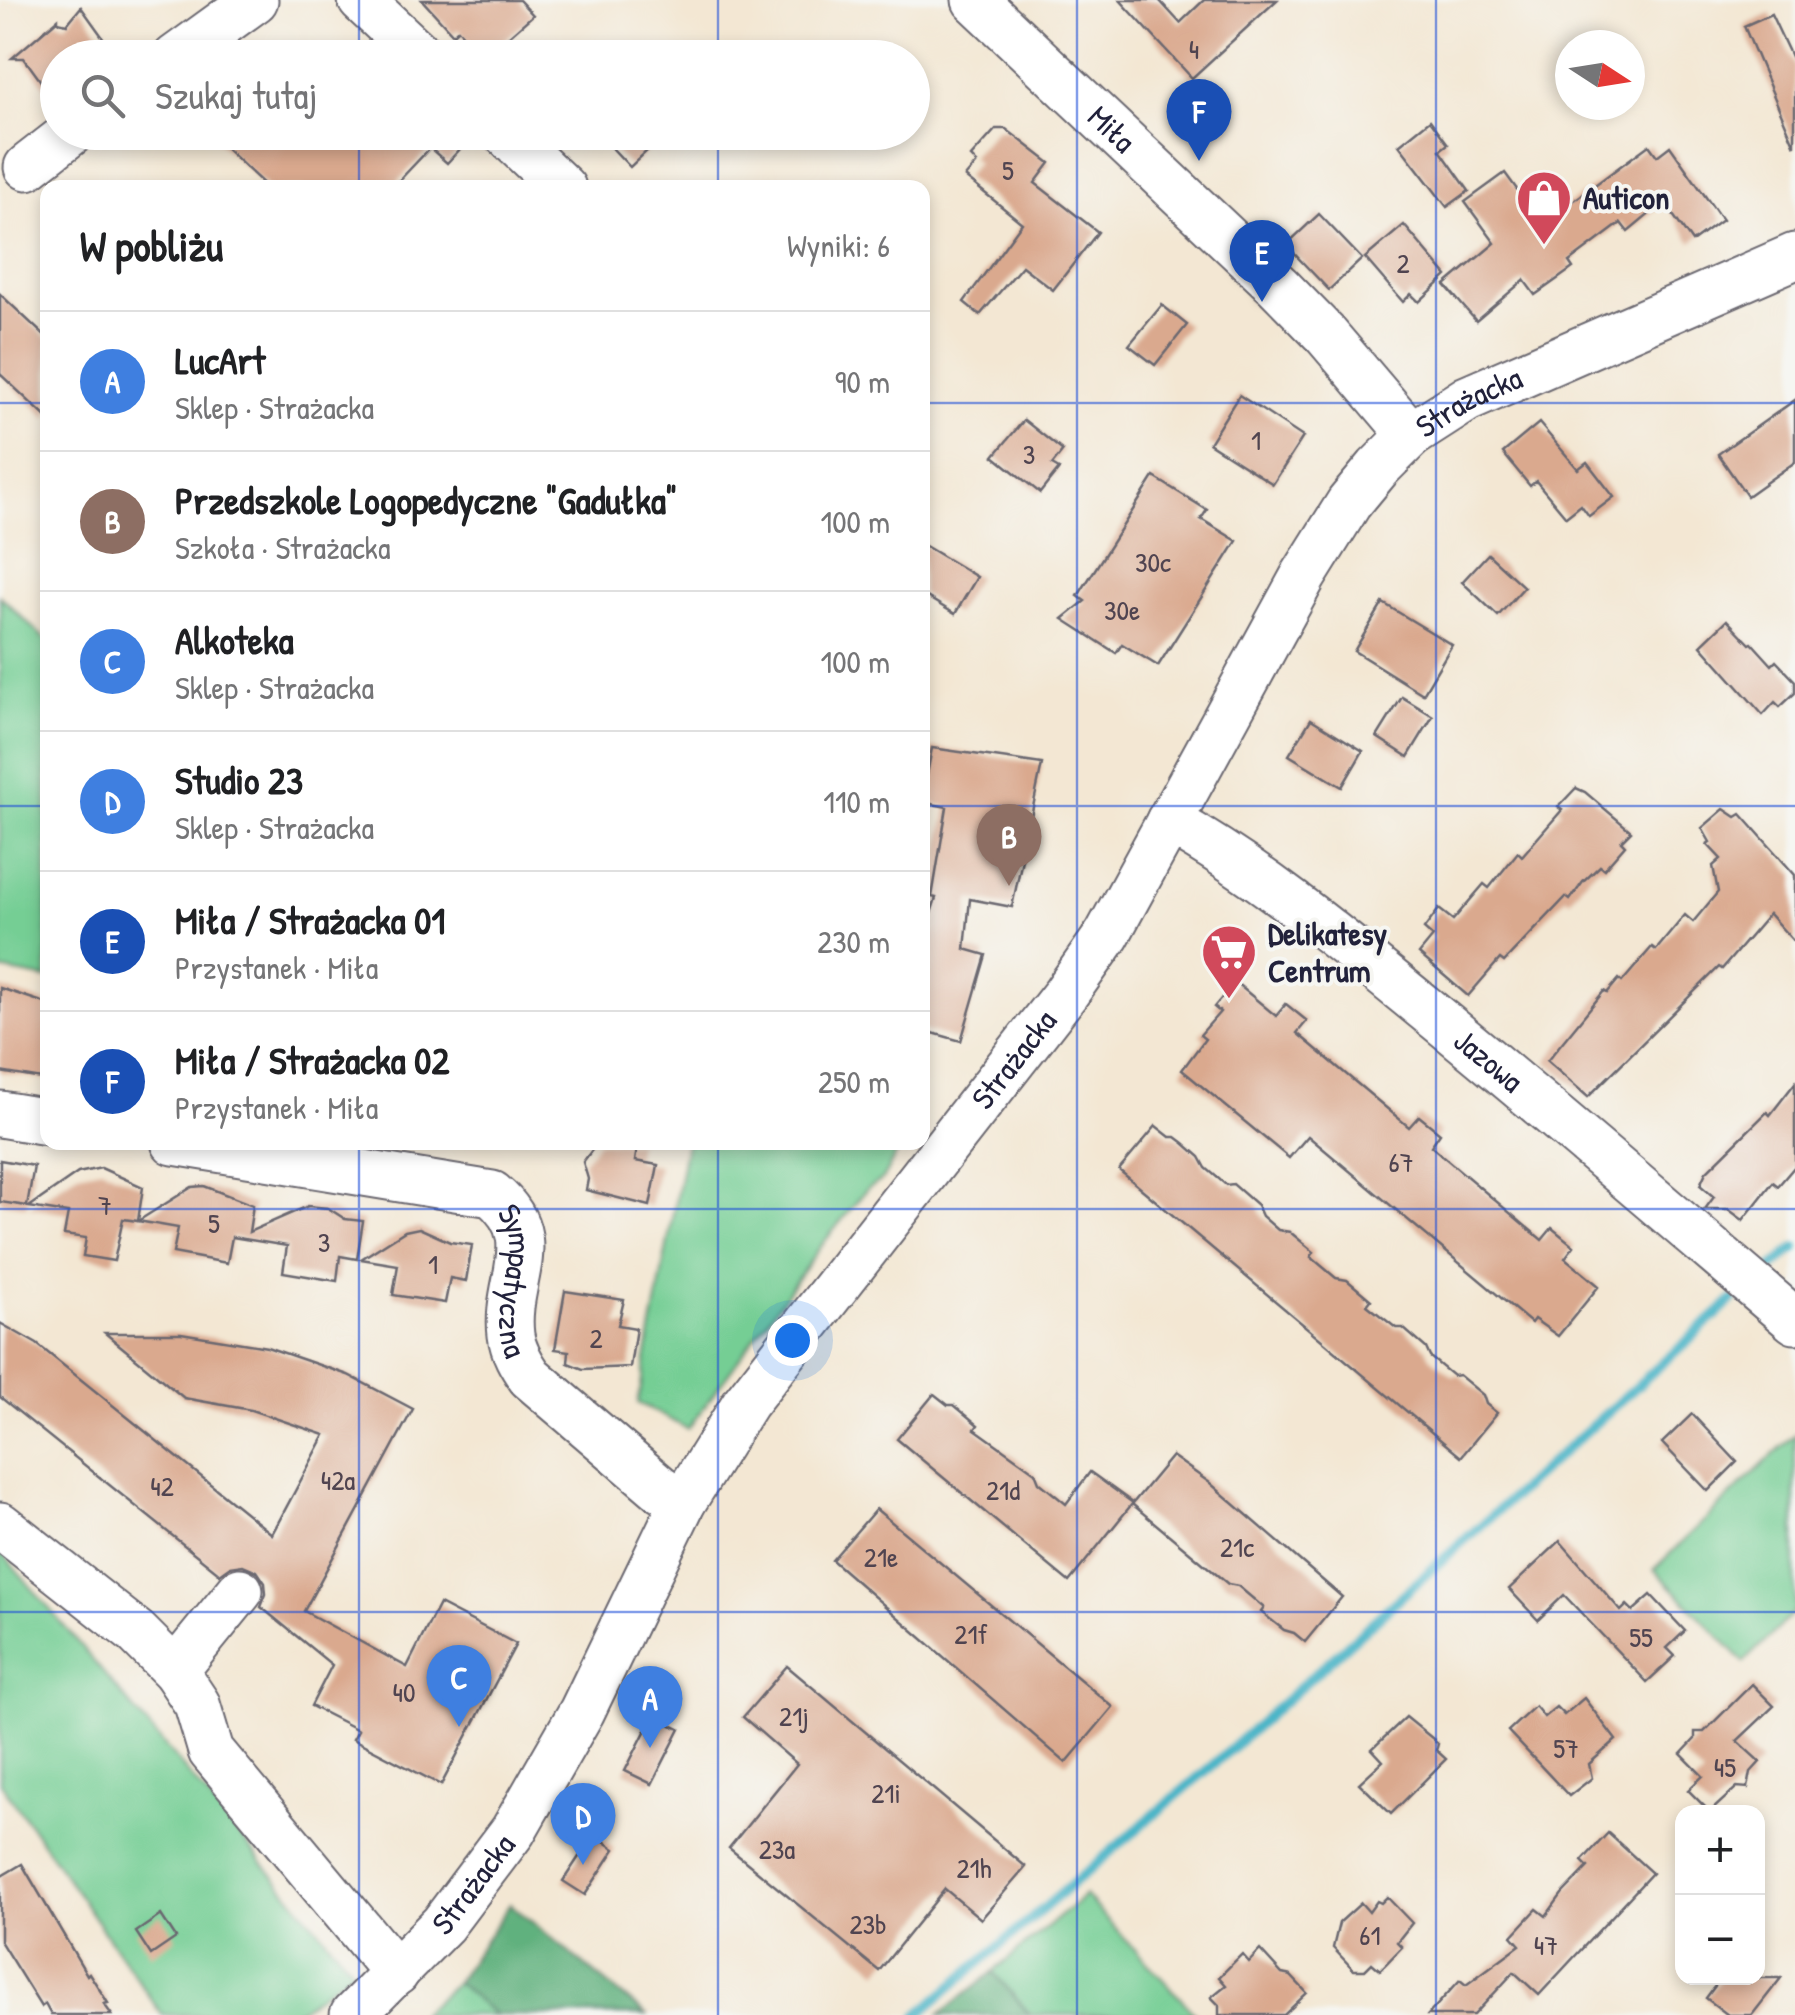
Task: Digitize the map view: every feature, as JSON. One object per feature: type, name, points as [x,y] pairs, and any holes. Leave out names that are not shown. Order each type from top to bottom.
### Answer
[{"type":"street","points":[[200,40],[255,0]]},
{"type":"street","points":[[361,0],[404,40]]},
{"type":"street","name":"Miła","points":[[975,0],[1278,286],[1326,334],[1411,435]]},
{"type":"street","points":[[26,166],[48,150]]},
{"type":"street","points":[[523,150],[555,180]]},
{"type":"street","name":"Strażacka","points":[[352,2015],[443,1924],[483,1874],[551,1770],[682,1502],[770,1369],[1066,993],[1106,935],[1304,574],[1378,468],[1411,435],[1466,399],[1795,256]]},
{"type":"street","name":"Jazowa","points":[[1170,821],[1284,894],[1478,1051],[1795,1321]]},
{"type":"street","points":[[0,1114],[40,1121]]},
{"type":"street","name":"Sympatyczna","points":[[223,1150],[492,1194],[509,1208],[518,1224],[522,1246],[510,1335],[517,1358],[530,1377],[660,1488],[682,1502]]},
{"type":"street","points":[[0,1525],[138,1633],[175,1671],[196,1704],[211,1751],[396,1973]]},
{"type":"street","points":[[175,1671],[240,1590]]},
{"type":"green space","points":[[0,596],[40,634],[40,978],[0,970]]},
{"type":"green space","points":[[685,1150],[899,1150],[881,1181],[867,1189],[821,1246],[688,1429],[638,1403]]},
{"type":"green space","points":[[1795,1434],[1795,1611],[1744,1662],[1654,1569]]},
{"type":"green space","points":[[0,1550],[353,1970],[291,2015],[162,2015],[0,1782]]},
{"type":"green space","points":[[1085,1895],[1196,2015],[1031,2015],[993,1972]]},
{"type":"green space","points":[[510,1904],[646,2015],[495,2015],[456,1982]]},
{"type":"green space","points":[[993,1972],[1030,2015],[939,2015]]},
{"type":"green space","points":[[456,1982],[495,2015],[419,2015]]},
{"type":"building","points":[[422,0],[519,0],[533,15],[505,40],[468,40],[458,29],[453,34]]},
{"type":"building","points":[[1120,0],[1159,0],[1180,23],[1204,0],[1277,0],[1192,78]]},
{"type":"building","points":[[81,7],[105,40],[40,40],[40,80],[24,58],[12,58],[58,19],[67,24]]},
{"type":"building","points":[[1771,14],[1795,65],[1795,146],[1744,26]]},
{"type":"building","points":[[1430,120],[1448,144],[1440,150],[1469,191],[1447,207],[1399,145]]},
{"type":"building","points":[[996,129],[1006,129],[1050,163],[1035,183],[1098,232],[1053,290],[1022,266],[980,315],[964,302],[1022,223],[965,177],[977,163],[971,157]]},
{"type":"building","points":[[1649,145],[1657,156],[1670,146],[1722,220],[1692,242],[1664,202],[1628,232],[1621,223],[1569,262],[1573,268],[1535,295],[1524,280],[1476,321],[1445,285],[1495,243],[1465,202],[1505,173],[1542,224]]},
{"type":"building","points":[[227,150],[428,150],[400,180],[259,180]]},
{"type":"building","points":[[432,150],[459,150],[447,163]]},
{"type":"building","points":[[614,150],[648,150],[630,167]]},
{"type":"building","points":[[1319,214],[1362,259],[1329,290],[1286,245]]},
{"type":"building","points":[[1404,225],[1447,276],[1419,302],[1411,294],[1403,302],[1365,258]]},
{"type":"building","points":[[0,294],[40,332],[40,412],[0,374]]},
{"type":"building","points":[[1162,305],[1187,325],[1155,365],[1129,345]]},
{"type":"building","points":[[1239,395],[1303,437],[1273,484],[1209,443]]},
{"type":"building","points":[[1795,400],[1795,462],[1747,496],[1718,454]]},
{"type":"building","points":[[1024,420],[1063,451],[1052,465],[1059,469],[1040,493],[994,456]]},
{"type":"building","points":[[1539,423],[1578,469],[1587,462],[1614,497],[1589,516],[1581,505],[1566,517],[1536,481],[1530,486],[1503,453]]},
{"type":"building","points":[[1154,477],[1207,510],[1201,519],[1237,541],[1158,666],[1122,644],[1116,653],[1063,619],[1085,601],[1078,596]]},
{"type":"building","points":[[930,549],[977,577],[955,614],[930,599]]},
{"type":"building","points":[[1488,554],[1524,587],[1498,616],[1462,582]]},
{"type":"building","points":[[1383,603],[1452,645],[1423,694],[1354,651]]},
{"type":"building","points":[[1727,620],[1772,665],[1776,661],[1795,681],[1795,693],[1780,707],[1775,702],[1763,715],[1701,645]]},
{"type":"building","points":[[1402,697],[1433,716],[1408,757],[1377,737]]},
{"type":"building","points":[[1311,719],[1363,751],[1342,787],[1289,755]]},
{"type":"building","points":[[932,748],[1042,764],[1012,907],[970,899],[965,949],[986,955],[961,1041],[930,1032],[930,916],[936,898],[932,897],[947,807],[930,804]]},
{"type":"building","points":[[1576,788],[1631,831],[1621,841],[1625,845],[1604,869],[1600,866],[1583,882],[1570,900],[1566,897],[1504,962],[1500,959],[1468,996],[1419,954],[1433,937],[1424,929],[1439,909],[1453,920],[1484,884],[1489,888],[1518,852],[1522,856]]},
{"type":"building","points":[[1724,809],[1736,817],[1741,814],[1795,875],[1795,943],[1769,914],[1722,969],[1719,967],[1588,1097],[1547,1061],[1604,991],[1607,993],[1619,979],[1622,982],[1685,915],[1693,922],[1718,892],[1713,866],[1721,859],[1707,844],[1710,842],[1702,828]]},
{"type":"building","points":[[1235,982],[1276,1016],[1286,1004],[1307,1021],[1297,1033],[1409,1127],[1419,1116],[1440,1133],[1431,1146],[1542,1240],[1552,1228],[1574,1246],[1565,1258],[1599,1286],[1558,1336],[1534,1319],[1531,1323],[1308,1136],[1289,1158],[1182,1070],[1205,1039],[1200,1035],[1220,1012],[1214,1007]]},
{"type":"building","points":[[0,988],[40,1001],[40,1079],[0,1072]]},
{"type":"building","points":[[1795,1083],[1795,1166],[1778,1186],[1773,1182],[1743,1220],[1728,1209],[1705,1209],[1714,1197],[1700,1185],[1706,1172],[1767,1112],[1770,1115]]},
{"type":"building","points":[[1156,1126],[1184,1143],[1226,1185],[1233,1184],[1257,1205],[1262,1216],[1278,1230],[1290,1232],[1336,1278],[1347,1280],[1371,1300],[1367,1305],[1396,1328],[1403,1328],[1426,1348],[1430,1357],[1483,1395],[1486,1404],[1497,1413],[1461,1457],[1119,1170]]},
{"type":"building","points":[[592,1150],[637,1150],[635,1161],[658,1165],[650,1206],[586,1190],[588,1179],[583,1162]]},
{"type":"building","points":[[0,1160],[34,1166],[27,1206],[0,1202]]},
{"type":"building","points":[[101,1168],[143,1187],[138,1221],[123,1219],[114,1261],[83,1256],[86,1238],[64,1235],[68,1213],[29,1207],[78,1173]]},
{"type":"building","points":[[204,1186],[253,1205],[249,1232],[308,1206],[328,1208],[345,1219],[363,1221],[357,1259],[340,1256],[337,1281],[283,1272],[287,1246],[232,1237],[227,1263],[173,1253],[178,1228],[138,1221],[192,1187]]},
{"type":"building","points":[[419,1228],[450,1242],[472,1245],[466,1281],[450,1278],[445,1303],[393,1295],[398,1265],[361,1259],[405,1231]]},
{"type":"building","points":[[565,1291],[624,1300],[618,1325],[636,1328],[630,1367],[583,1369],[568,1363],[569,1351],[555,1349]]},
{"type":"building","points":[[0,1323],[37,1344],[272,1534],[325,1435],[251,1410],[184,1398],[105,1333],[181,1333],[267,1347],[348,1375],[413,1409],[304,1611],[407,1667],[439,1604],[516,1644],[441,1785],[353,1739],[358,1730],[311,1706],[332,1665],[261,1607],[265,1583],[257,1571],[243,1565],[220,1574],[0,1397]]},
{"type":"building","points":[[934,1394],[954,1405],[978,1425],[975,1429],[1035,1472],[1039,1482],[1066,1504],[1090,1472],[1133,1503],[1172,1456],[1210,1483],[1342,1597],[1305,1642],[1261,1612],[1264,1608],[1238,1586],[1228,1584],[1132,1504],[1069,1582],[897,1439]]},
{"type":"building","points":[[1692,1414],[1737,1462],[1708,1491],[1662,1443]]},
{"type":"building","points":[[876,1509],[1113,1707],[1066,1763],[832,1560]]},
{"type":"building","points":[[1560,1541],[1621,1611],[1627,1605],[1633,1611],[1651,1595],[1685,1631],[1667,1648],[1675,1656],[1647,1682],[1564,1595],[1538,1620],[1509,1589]]},
{"type":"building","points":[[787,1666],[1026,1867],[981,1919],[945,1889],[879,1971],[729,1848],[797,1764],[743,1717]]},
{"type":"building","points":[[1752,1684],[1774,1706],[1737,1741],[1760,1762],[1751,1772],[1748,1788],[1737,1787],[1718,1805],[1703,1805],[1688,1790],[1703,1776],[1681,1754],[1695,1739],[1695,1732],[1704,1732]]},
{"type":"building","points":[[1584,1698],[1616,1740],[1589,1764],[1592,1778],[1569,1796],[1508,1731],[1535,1706],[1544,1717],[1556,1707],[1564,1715]]},
{"type":"building","points":[[653,1716],[680,1729],[652,1784],[625,1771]]},
{"type":"building","points":[[1406,1717],[1438,1743],[1436,1750],[1446,1759],[1391,1814],[1359,1783],[1383,1761],[1372,1749]]},
{"type":"building","points":[[1608,1833],[1652,1873],[1539,1995],[1514,1972],[1474,2015],[1428,2015],[1460,1980],[1466,1985],[1520,1945],[1512,1936],[1537,1909],[1546,1916],[1588,1867],[1582,1861]]},
{"type":"building","points":[[594,1834],[615,1849],[585,1895],[563,1881]]},
{"type":"building","points":[[22,1864],[112,2015],[51,2015],[45,2004],[41,2007],[0,1941],[0,1877]]},
{"type":"building","points":[[1387,1897],[1412,1923],[1397,1942],[1402,1947],[1380,1970],[1372,1963],[1365,1970],[1354,1970],[1333,1948],[1339,1923],[1361,1903],[1369,1912],[1377,1901],[1381,1903]]},
{"type":"building","points":[[161,1915],[176,1938],[151,1955],[136,1932]]},
{"type":"building","points":[[1260,1950],[1307,1993],[1284,2015],[1219,2015],[1219,2005],[1211,1997],[1226,1985],[1219,1977],[1242,1954],[1249,1962]]},
{"type":"building","points":[[1765,1978],[1781,1978],[1752,2015],[1728,2015],[1706,1998],[1716,1985],[1765,1985]]},
{"type":"waterway","points":[[1763,1275],[1795,1248]]},
{"type":"waterway","points":[[918,2015],[1215,1763],[1733,1300]]},
{"type":"place","name":"Miła / Strażacka 02","points":[[1199,161]]},
{"type":"place","name":"Auticon","points":[[1544,247]]},
{"type":"place","name":"Miła / Strażacka 01","points":[[1262,302]]},
{"type":"place","name":"Przedszkole Logopedyczne \"Gadułka\"","points":[[1009,886]]},
{"type":"place","name":"Delikatesy Centrum","points":[[1229,1001]]},
{"type":"place","name":"Alkoteka","points":[[459,1727]]},
{"type":"place","name":"LucArt","points":[[650,1748]]},
{"type":"place","name":"Studio 23","points":[[583,1865]]}]
